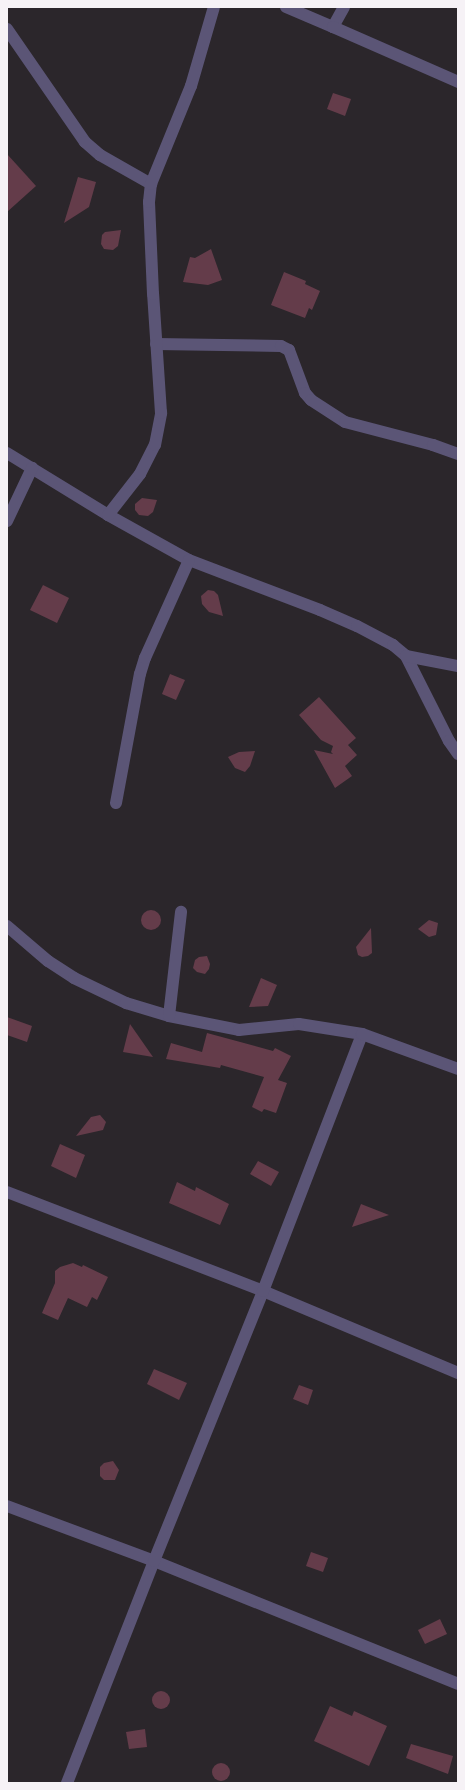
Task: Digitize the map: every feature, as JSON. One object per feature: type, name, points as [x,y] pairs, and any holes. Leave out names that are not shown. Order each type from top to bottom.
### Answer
[{"type":"street","points":[[108,515],[140,474],[155,446],[161,413],[149,202],[151,184],[191,86],[214,7]]},
{"type":"street","points":[[286,7],[458,82]]},
{"type":"street","points":[[333,27],[344,7]]},
{"type":"street","points":[[7,29],[85,142],[100,156],[151,184]]},
{"type":"street","points":[[156,344],[281,346],[289,350],[305,393],[311,400],[345,422],[433,445],[458,454]]},
{"type":"street","points":[[7,453],[108,515],[189,560],[357,626],[393,645],[406,656],[449,741],[457,749]]},
{"type":"street","points":[[7,521],[32,468]]},
{"type":"street","points":[[116,803],[140,674],[145,658],[189,560]]},
{"type":"street","points":[[406,656],[458,666]]},
{"type":"street","points":[[169,1016],[181,912]]},
{"type":"street","points":[[7,926],[48,961],[74,978],[126,1003],[169,1016],[239,1030],[299,1024],[362,1034],[458,1069]]},
{"type":"street","points":[[67,1783],[154,1561],[263,1291],[362,1034]]},
{"type":"street","points":[[7,1192],[263,1291],[458,1373]]},
{"type":"street","points":[[7,1506],[154,1561],[458,1684]]},
{"type":"building","points":[[333,93],[351,99],[345,116],[327,109]]},
{"type":"building","points":[[7,154],[36,186],[7,212]]},
{"type":"building","points":[[78,177],[96,182],[89,207],[64,223]]},
{"type":"building","points":[[121,230],[118,246],[113,250],[104,249],[101,244],[102,235],[105,232]]},
{"type":"building","points":[[211,249],[222,280],[208,285],[183,282],[190,257],[195,258]]},
{"type":"building","points":[[284,272],[306,281],[305,284],[320,291],[312,310],[309,308],[305,318],[271,305]]},
{"type":"building","points":[[142,498],[157,500],[153,512],[148,516],[139,515],[135,510],[135,504]]},
{"type":"building","points":[[43,585],[69,598],[57,623],[30,610]]},
{"type":"building","points":[[208,590],[214,591],[218,595],[223,616],[209,612],[202,604],[201,596]]},
{"type":"building","points":[[170,674],[185,680],[176,700],[162,694]]},
{"type":"building","points":[[319,697],[356,738],[348,745],[357,755],[345,766],[352,776],[335,788],[314,750],[333,754],[331,752],[333,746],[321,740],[299,715]]},
{"type":"building","points":[[255,751],[250,766],[245,772],[235,768],[228,757],[239,752]]},
{"type":"building","points":[[147,910],[155,910],[161,916],[161,924],[155,930],[147,930],[141,924],[141,916]]},
{"type":"building","points":[[429,920],[438,923],[436,935],[429,937],[418,929]]},
{"type":"building","points":[[371,928],[372,953],[368,956],[362,957],[358,955],[356,947]]},
{"type":"building","points":[[207,956],[210,964],[209,969],[205,974],[197,972],[193,968],[195,960],[199,957]]},
{"type":"building","points":[[261,978],[277,985],[268,1006],[249,1007]]},
{"type":"building","points":[[7,1017],[32,1026],[27,1042],[7,1035]]},
{"type":"building","points":[[130,1024],[153,1057],[123,1052]]},
{"type":"building","points":[[207,1033],[273,1051],[275,1048],[291,1056],[278,1080],[287,1083],[276,1113],[264,1109],[262,1112],[252,1107],[264,1077],[221,1065],[220,1068],[166,1059],[171,1043],[202,1052]]},
{"type":"building","points":[[100,1115],[106,1122],[103,1130],[76,1136],[91,1117]]},
{"type":"building","points":[[60,1144],[85,1155],[76,1178],[51,1166]]},
{"type":"building","points":[[258,1161],[279,1172],[271,1186],[250,1174]]},
{"type":"building","points":[[177,1182],[195,1191],[196,1187],[229,1204],[220,1225],[169,1203]]},
{"type":"building","points":[[361,1204],[389,1215],[352,1227]]},
{"type":"building","points":[[73,1263],[82,1267],[83,1265],[108,1277],[97,1300],[92,1297],[87,1307],[68,1298],[58,1320],[42,1313],[55,1283],[55,1271],[60,1267]]},
{"type":"building","points":[[154,1369],[187,1383],[179,1400],[147,1384]]},
{"type":"building","points":[[299,1385],[313,1390],[308,1405],[293,1399]]},
{"type":"building","points":[[113,1461],[119,1470],[115,1480],[104,1480],[100,1476],[100,1467],[104,1463]]},
{"type":"building","points":[[311,1552],[328,1558],[323,1572],[306,1566]]},
{"type":"building","points":[[440,1619],[447,1634],[425,1644],[418,1630]]},
{"type":"building","points":[[161,1691],[167,1694],[170,1700],[167,1706],[161,1709],[155,1706],[152,1700],[155,1694]]},
{"type":"building","points":[[330,1706],[352,1716],[354,1711],[387,1726],[369,1766],[314,1741]]},
{"type":"building","points":[[145,1729],[147,1747],[129,1749],[126,1732]]},
{"type":"building","points":[[411,1744],[453,1756],[448,1774],[406,1758]]},
{"type":"building","points":[[221,1763],[227,1766],[230,1772],[227,1778],[221,1781],[215,1778],[212,1772],[215,1766]]}]
